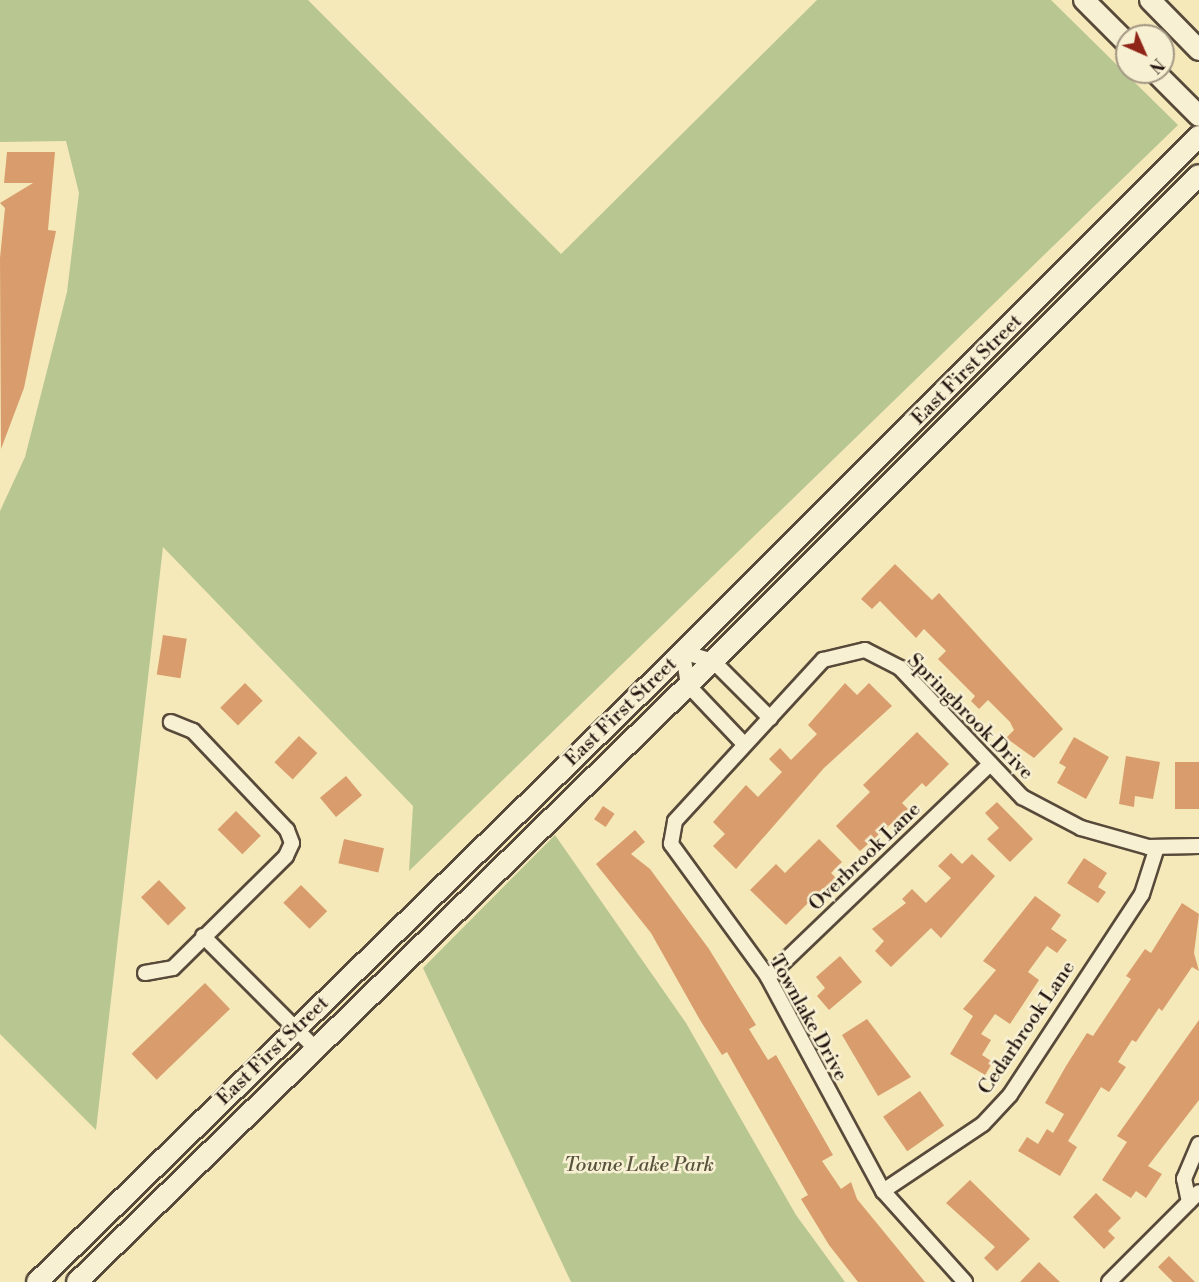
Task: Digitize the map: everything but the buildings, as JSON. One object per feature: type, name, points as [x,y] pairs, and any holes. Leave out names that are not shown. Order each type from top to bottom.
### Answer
[{"type":"main road","points":[[1084,0],[1115,32]]},
{"type":"main road","points":[[1150,0],[1199,50]]},
{"type":"main road","points":[[1167,84],[1199,116]]},
{"type":"main road","name":"East First Street","points":[[37,1282],[683,652],[1199,136]]},
{"type":"main road","name":"East First Street","points":[[77,1282],[688,686],[1199,175]]},
{"type":"street","name":"Springbrook Drive","points":[[770,718],[823,660],[865,650],[900,668],[1022,797],[1081,828],[1157,847],[1199,846]]},
{"type":"street","points":[[743,743],[688,686],[683,652],[713,661],[770,718]]},
{"type":"street","name":"Townlake Drive","points":[[770,718],[743,743],[675,821],[671,844],[768,977],[883,1191],[965,1282]]},
{"type":"street","points":[[145,973],[173,968],[286,856],[291,836],[193,731],[171,722]]},
{"type":"street","name":"Overbrook Lane","points":[[768,977],[990,764]]},
{"type":"street","name":"Cedarbrook Lane","points":[[883,1191],[983,1124],[1010,1095],[1142,894],[1157,847]]},
{"type":"street","points":[[204,936],[315,1048]]},
{"type":"street","points":[[1109,1282],[1194,1197],[1184,1179],[1199,1144]]},
{"type":"green space","points":[[0,0],[308,0],[561,254],[817,0],[1051,0],[1115,63],[1115,84],[1136,84],[1178,125],[409,871],[413,806],[163,547],[96,1130],[0,1034],[0,511],[25,457],[67,292],[79,193],[66,141],[0,142]]},
{"type":"green space","name":"Towne Lake Park","points":[[555,835],[686,1023],[796,1215],[845,1282],[571,1282],[423,968]]}]
